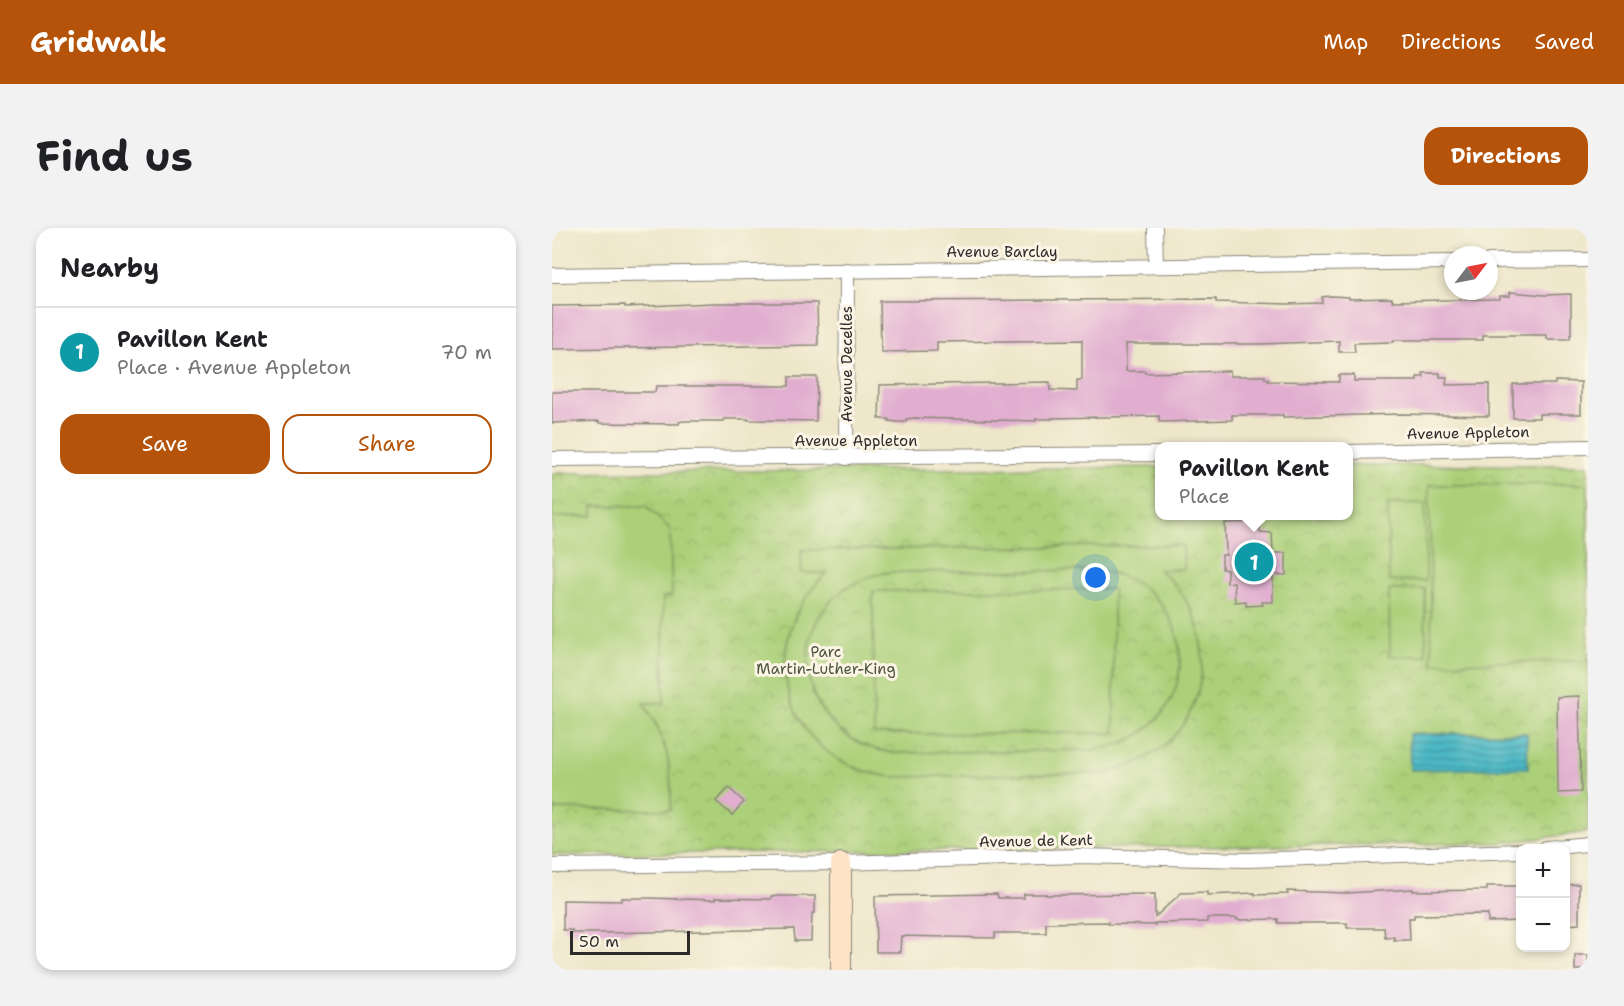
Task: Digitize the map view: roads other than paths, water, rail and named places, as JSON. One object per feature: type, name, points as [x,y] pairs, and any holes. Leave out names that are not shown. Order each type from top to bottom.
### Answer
[{"type":"street","points":[[1155,228],[1156,266]]},
{"type":"street","points":[[1498,261],[1588,260]]},
{"type":"street","name":"Avenue Barclay","points":[[552,275],[1444,262]]},
{"type":"street","name":"Avenue Decelles","points":[[846,458],[847,270]]},
{"type":"street","name":"Avenue Appleton","points":[[1353,452],[1588,447]]},
{"type":"street","name":"Avenue Appleton","points":[[552,459],[1155,454]]},
{"type":"street","points":[[1570,846],[1588,844]]},
{"type":"street","name":"Avenue de Kent","points":[[552,866],[841,863],[1080,856],[1247,860],[1516,851]]},
{"type":"street","points":[[841,863],[841,970]]},
{"type":"water","points":[[1527,733],[1528,768],[1410,770],[1409,734]]},
{"type":"place","name":"Pavillon Kent","points":[[1254,562]]},
{"type":"park label","name":"Parc Martin-Luther-King","points":[[826,660]]}]
